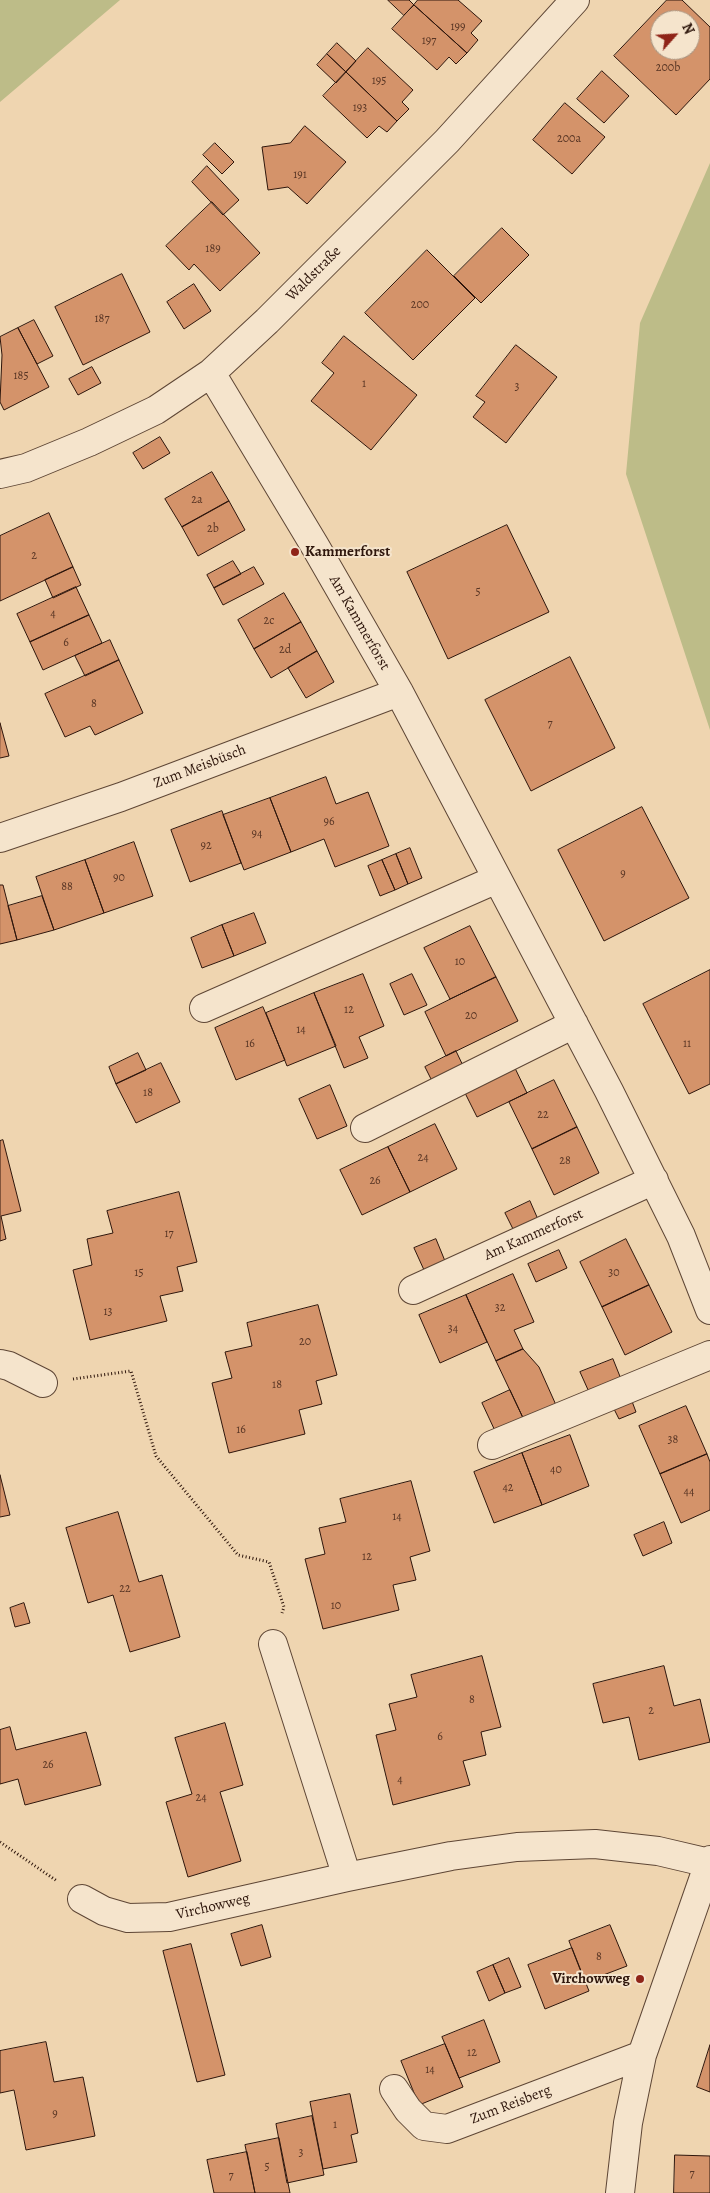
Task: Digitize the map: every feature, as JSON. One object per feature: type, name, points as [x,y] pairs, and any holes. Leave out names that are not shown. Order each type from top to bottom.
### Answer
[{"type":"street","name":"Waldstraße","points":[[0,474],[26,468],[97,438],[156,410],[211,373],[267,321],[447,141],[575,0]]},
{"type":"street","name":"Am Kammerforst","points":[[211,373],[315,546],[399,692],[654,1180],[681,1236],[710,1310]]},
{"type":"street","name":"Zum Meisbüsch","points":[[0,838],[121,797],[399,692]]},
{"type":"street","points":[[204,1008],[497,879]]},
{"type":"street","points":[[365,1128],[574,1024]]},
{"type":"street","name":"Am Kammerforst","points":[[413,1290],[654,1180]]},
{"type":"street","points":[[492,1445],[710,1355]]},
{"type":"street","points":[[0,1364],[9,1366],[43,1383]]},
{"type":"street","points":[[273,1644],[348,1877]]},
{"type":"street","name":"Virchowweg","points":[[82,1899],[104,1911],[128,1918],[169,1916],[451,1856],[517,1847],[595,1844],[658,1850],[709,1862]]},
{"type":"street","points":[[620,2193],[628,2123],[642,2055],[709,1862]]},
{"type":"street","name":"Zum Reisberg","points":[[394,2089],[408,2110],[424,2126],[447,2129],[642,2055]]},
{"type":"path","points":[[43,1383],[131,1371],[156,1456],[238,1555],[269,1562],[284,1607],[273,1644]]},
{"type":"path","points":[[0,1842],[82,1899]]},
{"type":"shaded area","points":[[0,0],[120,0],[0,102]]},
{"type":"shaded area","points":[[710,163],[710,730],[626,474],[640,323]]},
{"type":"building","points":[[388,0],[409,0],[414,5],[404,15]]},
{"type":"building","points":[[418,0],[458,0],[482,21],[471,33],[478,40],[467,53],[414,5]]},
{"type":"building","points":[[667,0],[682,0],[692,10],[658,10]]},
{"type":"building","points":[[414,5],[467,53],[456,64],[449,57],[437,70],[392,29]]},
{"type":"building","points":[[700,17],[710,27],[710,79],[676,115],[614,56],[650,18],[650,60],[700,60]]},
{"type":"building","points":[[337,43],[356,61],[346,72],[327,54]]},
{"type":"building","points":[[368,48],[413,90],[402,102],[409,109],[397,121],[346,72]]},
{"type":"building","points":[[327,54],[346,72],[336,83],[317,65]]},
{"type":"building","points":[[602,71],[629,96],[604,123],[577,99]]},
{"type":"building","points":[[346,72],[397,121],[387,132],[379,126],[367,138],[323,96]]},
{"type":"building","points":[[565,103],[605,137],[572,174],[533,140]]},
{"type":"building","points":[[305,126],[346,162],[307,204],[288,187],[268,190],[262,147],[290,143]]},
{"type":"building","points":[[215,143],[234,162],[222,174],[203,155]]},
{"type":"building","points":[[207,166],[239,200],[223,215],[192,182]]},
{"type":"building","points":[[212,202],[260,253],[220,291],[194,264],[189,270],[166,246]]},
{"type":"building","points":[[502,228],[529,255],[481,303],[454,276]]},
{"type":"building","points":[[427,250],[475,298],[413,360],[365,313]]},
{"type":"building","points":[[122,274],[150,332],[83,365],[55,307]]},
{"type":"building","points":[[194,284],[211,311],[184,329],[167,302]]},
{"type":"building","points":[[34,320],[53,356],[37,364],[18,328]]},
{"type":"building","points":[[18,328],[49,387],[4,410],[0,402],[2,355],[0,337]]},
{"type":"building","points":[[344,336],[417,395],[371,450],[311,401],[334,373],[322,363]]},
{"type":"building","points":[[516,345],[557,377],[506,443],[473,417],[485,402],[476,396]]},
{"type":"building","points":[[92,367],[101,383],[78,395],[69,379]]},
{"type":"building","points":[[160,437],[170,453],[143,469],[133,453]]},
{"type":"building","points":[[212,472],[229,501],[182,527],[165,499]]},
{"type":"building","points":[[229,501],[245,530],[198,556],[182,527]]},
{"type":"building","points":[[49,513],[73,567],[0,601],[0,536]]},
{"type":"building","points":[[507,525],[549,612],[448,659],[407,572]]},
{"type":"building","points":[[233,561],[241,574],[214,588],[207,575]]},
{"type":"building","points":[[73,567],[81,585],[53,598],[45,580]]},
{"type":"building","points":[[254,567],[264,584],[223,605],[214,588]]},
{"type":"building","points":[[76,587],[89,615],[30,642],[17,614]]},
{"type":"building","points":[[284,593],[301,622],[254,649],[238,620]]},
{"type":"building","points":[[89,615],[102,643],[43,670],[30,642]]},
{"type":"building","points":[[301,622],[317,651],[271,678],[254,649]]},
{"type":"building","points":[[110,640],[119,660],[85,676],[75,656]]},
{"type":"building","points":[[317,651],[334,682],[306,698],[288,668]]},
{"type":"building","points":[[570,657],[615,748],[531,791],[485,700]]},
{"type":"building","points":[[119,660],[143,713],[95,735],[90,726],[65,737],[45,694]]},
{"type":"building","points":[[0,723],[9,756],[0,758]]},
{"type":"building","points":[[326,777],[336,804],[368,792],[389,846],[335,867],[324,839],[291,852],[270,798]]},
{"type":"building","points":[[270,798],[291,852],[244,870],[223,815]]},
{"type":"building","points":[[642,807],[689,898],[604,941],[558,850]]},
{"type":"building","points":[[222,811],[241,863],[190,882],[171,830]]},
{"type":"building","points":[[134,842],[153,896],[104,913],[85,860]]},
{"type":"building","points":[[410,848],[422,878],[408,884],[396,854]]},
{"type":"building","points":[[396,854],[408,884],[395,890],[382,860]]},
{"type":"building","points":[[85,860],[104,913],[54,930],[36,877]]},
{"type":"building","points":[[382,860],[395,890],[380,896],[368,866]]},
{"type":"building","points":[[0,885],[3,885],[17,940],[0,944]]},
{"type":"building","points":[[42,896],[54,930],[17,940],[8,906]]},
{"type":"building","points":[[254,913],[266,943],[234,956],[222,925]]},
{"type":"building","points":[[222,925],[234,956],[202,968],[191,938]]},
{"type":"building","points":[[470,926],[496,977],[450,999],[424,948]]},
{"type":"building","points":[[710,970],[710,1084],[689,1094],[643,1004]]},
{"type":"building","points":[[363,974],[384,1026],[359,1037],[368,1058],[344,1068],[314,993]]},
{"type":"building","points":[[412,974],[427,1005],[404,1015],[390,984]]},
{"type":"building","points":[[496,977],[518,1021],[446,1056],[425,1012]]},
{"type":"building","points":[[314,993],[336,1046],[287,1066],[266,1013]]},
{"type":"building","points":[[263,1007],[285,1060],[236,1080],[215,1028]]},
{"type":"building","points":[[456,1051],[466,1072],[435,1087],[425,1067]]},
{"type":"building","points":[[138,1053],[146,1070],[116,1084],[109,1067]]},
{"type":"building","points":[[161,1063],[180,1102],[136,1123],[116,1084]]},
{"type":"building","points":[[513,1064],[527,1093],[477,1117],[463,1089]]},
{"type":"building","points":[[554,1080],[577,1127],[532,1149],[509,1102]]},
{"type":"building","points":[[330,1085],[347,1126],[317,1139],[299,1099]]},
{"type":"building","points":[[435,1124],[457,1169],[410,1192],[388,1147]]},
{"type":"building","points":[[577,1127],[599,1173],[554,1195],[532,1149]]},
{"type":"building","points":[[3,1140],[21,1211],[1,1216],[6,1239],[0,1241],[0,1141]]},
{"type":"building","points":[[388,1147],[410,1192],[362,1215],[340,1170]]},
{"type":"building","points":[[179,1192],[197,1262],[177,1267],[183,1291],[160,1296],[167,1321],[90,1340],[73,1270],[92,1265],[87,1239],[113,1233],[107,1211]]},
{"type":"building","points":[[530,1201],[540,1224],[516,1235],[505,1213]]},
{"type":"building","points":[[436,1239],[445,1261],[424,1270],[414,1248]]},
{"type":"building","points":[[626,1239],[649,1285],[602,1307],[580,1262]]},
{"type":"building","points":[[559,1250],[567,1268],[536,1282],[528,1264]]},
{"type":"building","points":[[513,1274],[534,1322],[514,1330],[523,1349],[496,1361],[466,1295]]},
{"type":"building","points":[[649,1285],[672,1332],[625,1355],[602,1307]]},
{"type":"building","points":[[466,1295],[487,1342],[440,1363],[419,1315]]},
{"type":"building","points":[[318,1305],[337,1375],[316,1381],[322,1404],[299,1410],[305,1434],[229,1453],[212,1383],[232,1378],[225,1352],[252,1346],[247,1323]]},
{"type":"building","points":[[523,1349],[539,1367],[556,1405],[524,1420],[496,1361]]},
{"type":"building","points":[[613,1359],[621,1379],[589,1392],[580,1372]]},
{"type":"building","points":[[510,1390],[524,1420],[496,1433],[482,1403]]},
{"type":"building","points":[[630,1396],[636,1412],[619,1419],[612,1405]]},
{"type":"building","points":[[686,1406],[707,1454],[660,1474],[639,1426]]},
{"type":"building","points":[[570,1435],[589,1486],[542,1505],[522,1453]]},
{"type":"building","points":[[522,1453],[542,1505],[494,1523],[474,1472]]},
{"type":"building","points":[[707,1454],[710,1462],[710,1510],[681,1523],[660,1474]]},
{"type":"building","points":[[0,1475],[10,1515],[0,1517]]},
{"type":"building","points":[[411,1481],[430,1551],[410,1557],[416,1580],[393,1585],[399,1610],[323,1629],[305,1559],[325,1554],[319,1528],[346,1522],[340,1499]]},
{"type":"building","points":[[118,1512],[139,1582],[162,1575],[180,1637],[130,1652],[113,1595],[88,1603],[66,1528]]},
{"type":"building","points":[[664,1522],[672,1543],[643,1556],[634,1535]]},
{"type":"building","points":[[24,1603],[30,1623],[15,1627],[10,1608]]},
{"type":"building","points":[[482,1656],[501,1727],[481,1732],[486,1755],[463,1761],[470,1785],[393,1805],[376,1735],[396,1730],[389,1704],[417,1697],[411,1675]]},
{"type":"building","points":[[664,1666],[674,1706],[700,1699],[710,1742],[639,1760],[629,1717],[603,1723],[593,1684]]},
{"type":"building","points":[[225,1723],[243,1785],[220,1792],[241,1861],[188,1877],[166,1802],[192,1794],[175,1738]]},
{"type":"building","points":[[10,1727],[16,1750],[86,1732],[101,1785],[25,1805],[18,1779],[0,1784],[0,1730]]},
{"type":"building","points":[[262,1925],[271,1957],[241,1966],[231,1934]]},
{"type":"building","points":[[610,1925],[627,1966],[585,1982],[569,1941]]},
{"type":"building","points":[[191,1944],[225,2075],[197,2082],[163,1951]]},
{"type":"building","points":[[572,1948],[589,1991],[545,2009],[528,1965]]},
{"type":"building","points":[[509,1958],[521,1987],[505,1993],[493,1965]]},
{"type":"building","points":[[493,1965],[505,1993],[489,2001],[477,1972]]},
{"type":"building","points":[[484,2020],[500,2062],[459,2078],[442,2037]]},
{"type":"building","points":[[46,2042],[54,2082],[83,2077],[95,2136],[26,2150],[14,2090],[0,2093],[0,2051]]},
{"type":"building","points":[[445,2044],[463,2087],[419,2105],[401,2061]]},
{"type":"building","points":[[710,2045],[710,2092],[697,2087]]},
{"type":"building","points":[[350,2094],[358,2133],[351,2135],[357,2162],[323,2169],[310,2102]]},
{"type":"building","points":[[312,2116],[324,2175],[287,2183],[276,2124]]},
{"type":"building","points":[[279,2138],[290,2193],[255,2193],[245,2145]]},
{"type":"building","points":[[247,2152],[255,2193],[214,2193],[207,2160]]},
{"type":"building","points":[[675,2155],[710,2156],[710,2193],[674,2193]]},
{"type":"place","name":"Kammerforst","points":[[295,552]]},
{"type":"place","name":"Virchowweg","points":[[640,1979]]}]
